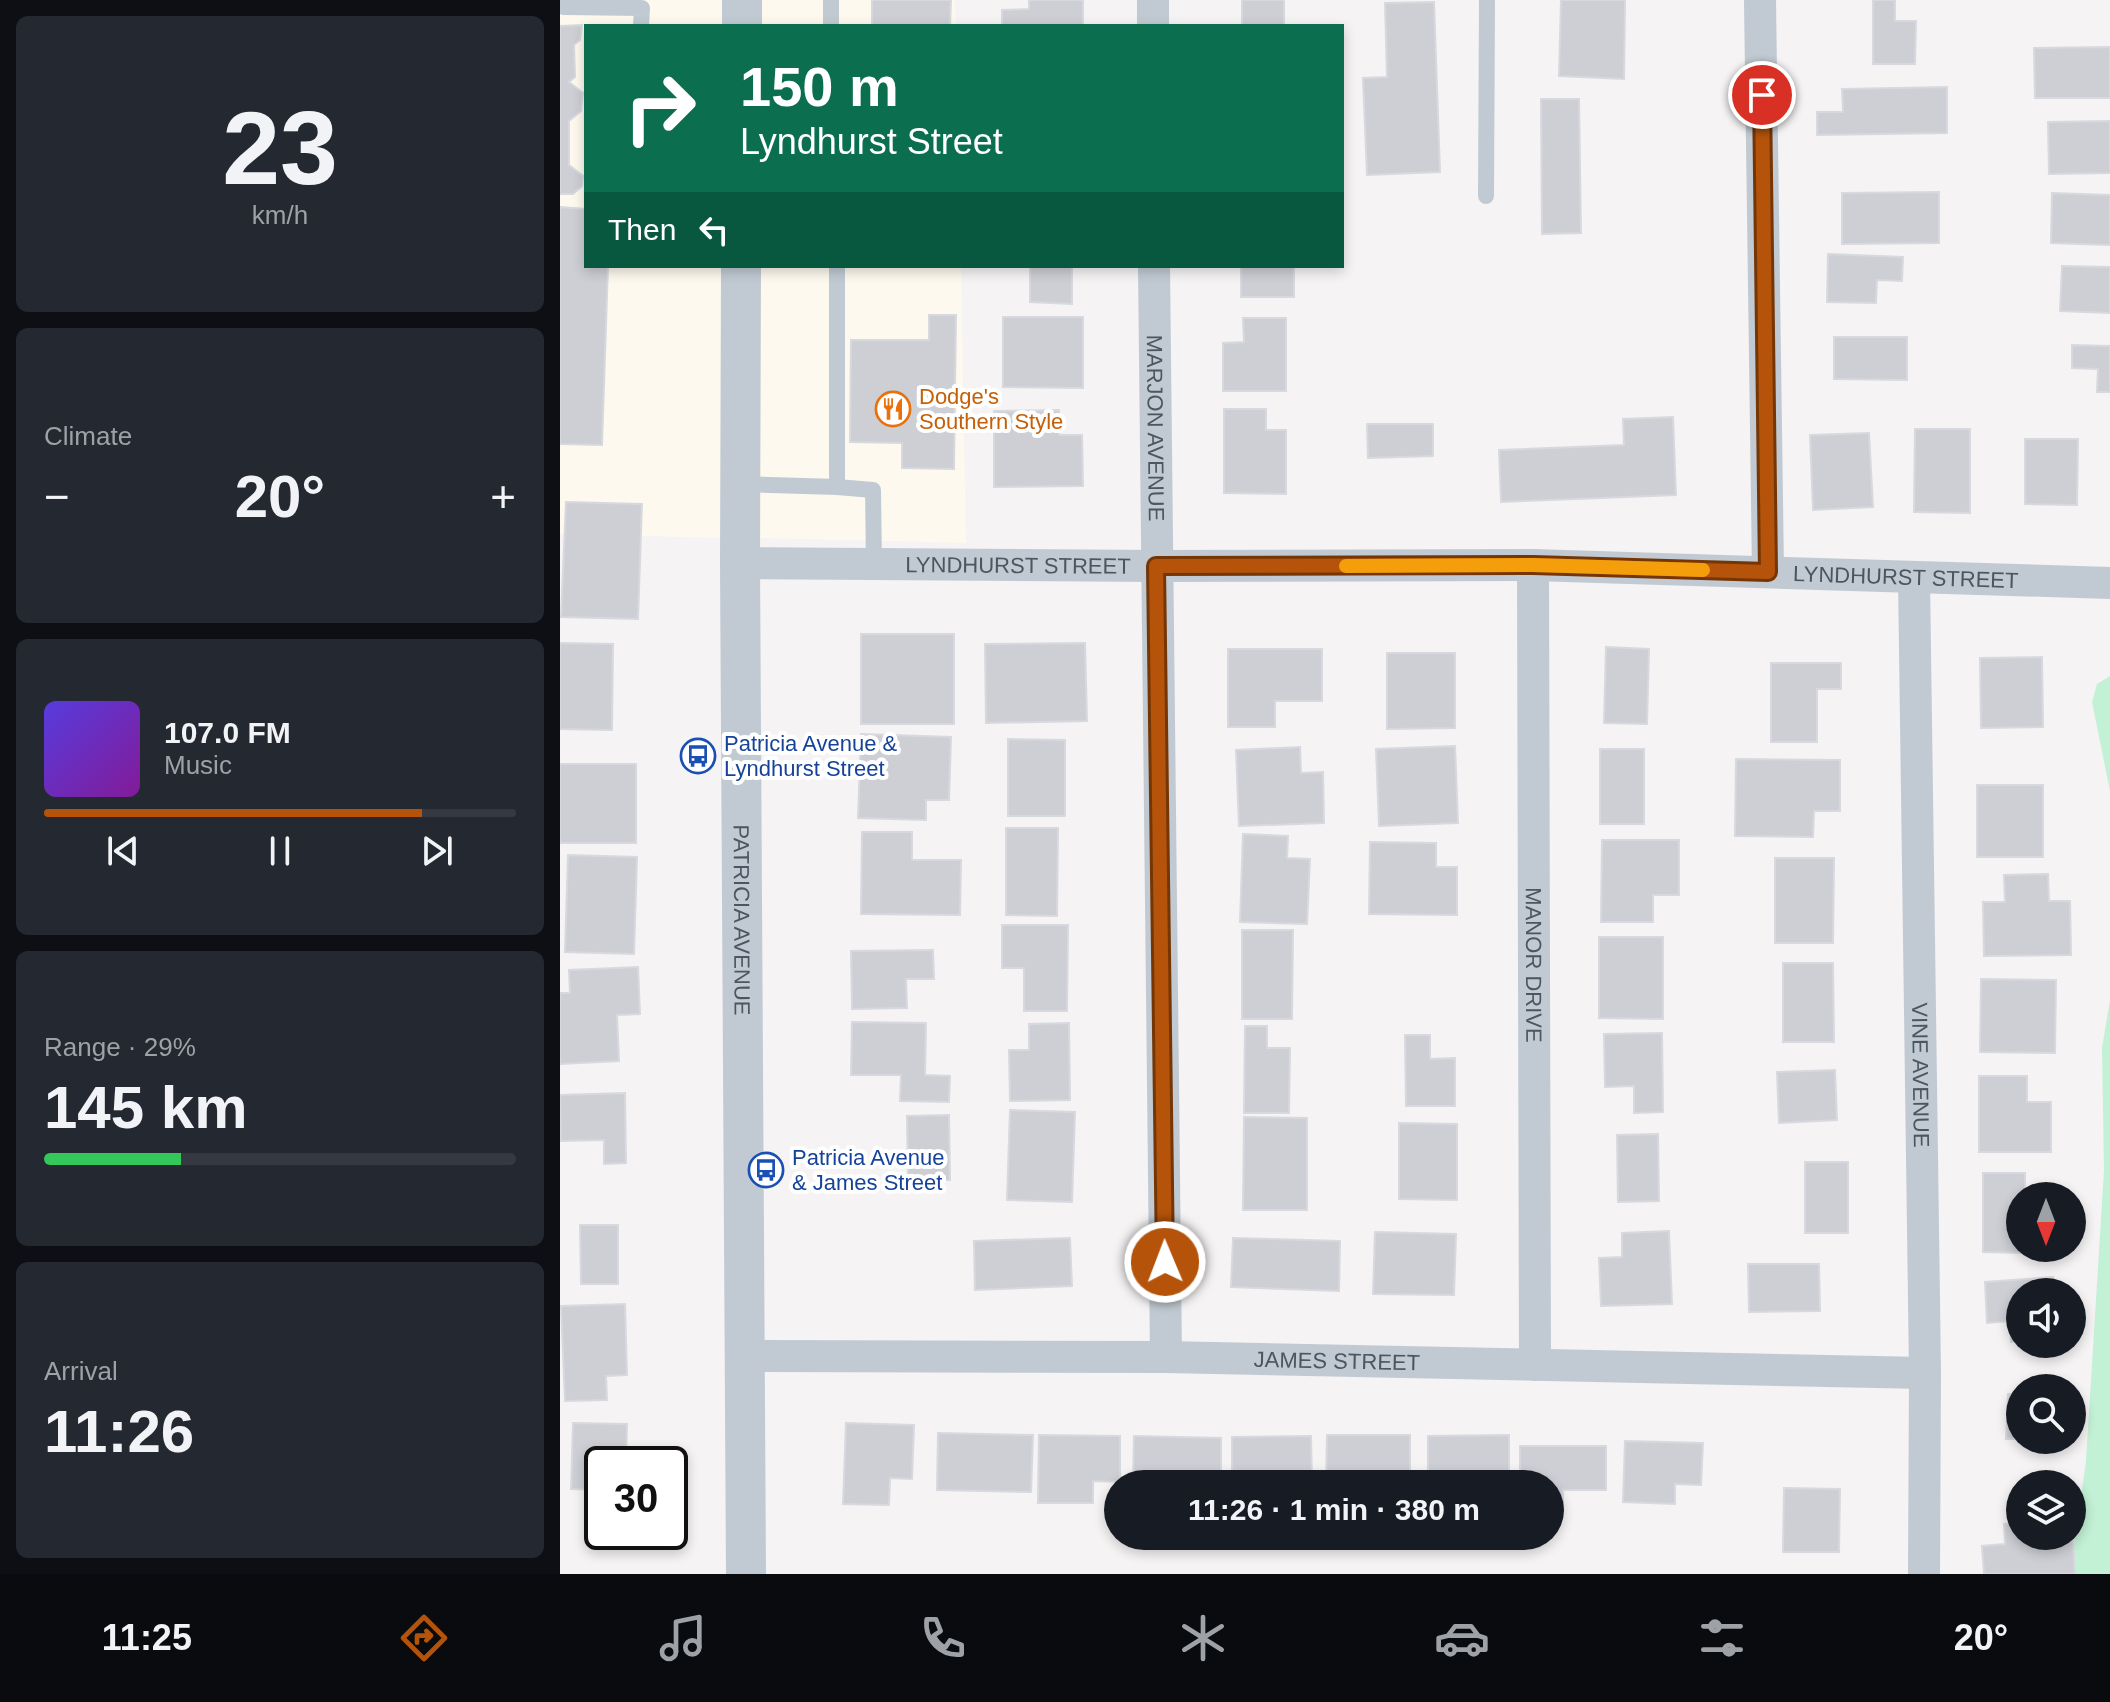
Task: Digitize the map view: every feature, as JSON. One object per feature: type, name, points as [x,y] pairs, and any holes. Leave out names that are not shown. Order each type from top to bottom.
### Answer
[{"type":"street","points":[[742,0],[742,24]]},
{"type":"street","points":[[1153,0],[1153,24]]},
{"type":"street","points":[[1760,0],[1768,572]]},
{"type":"street","name":"PATRICIA AVENUE","points":[[741,268],[746,1574]]},
{"type":"street","name":"MARJON AVENUE","points":[[1154,268],[1166,1357]]},
{"type":"street","name":"LYNDHURST STREET","points":[[740,563],[1533,565],[2110,583]]},
{"type":"street","name":"MANOR DRIVE","points":[[1533,565],[1535,1365]]},
{"type":"street","name":"VINE AVENUE","points":[[1914,577],[1925,1373],[1924,1574]]},
{"type":"street","name":"JAMES STREET","points":[[747,1356],[1166,1357],[1925,1373]]},
{"type":"lane","points":[[831,0],[831,24]]},
{"type":"lane","points":[[1486,196],[1487,0]]},
{"type":"lane","points":[[564,7],[642,8],[641,24]]},
{"type":"lane","points":[[837,268],[837,487]]},
{"type":"lane","points":[[741,484],[873,490],[874,564]]},
{"type":"shaded area","points":[[560,0],[726,0],[726,24],[584,24],[584,268],[725,268],[724,538],[560,534]]},
{"type":"shaded area","points":[[758,0],[955,0],[956,24],[758,24]]},
{"type":"shaded area","points":[[758,268],[961,268],[966,543],[757,538]]},
{"type":"green space","points":[[2110,676],[2110,791],[2092,702],[2097,684]]},
{"type":"green space","points":[[2110,1000],[2110,1574],[2070,1574],[2073,1550],[2086,1550],[2085,1470],[2104,1170],[2102,1048]]},
{"type":"building","points":[[872,0],[951,0],[950,24],[872,24]]},
{"type":"building","points":[[1029,0],[1083,0],[1083,24],[1002,24],[1002,10],[1029,9]]},
{"type":"building","points":[[1242,0],[1284,0],[1284,24],[1242,24]]},
{"type":"building","points":[[1561,0],[1625,0],[1624,79],[1559,76]]},
{"type":"building","points":[[1873,0],[1895,0],[1895,21],[1916,21],[1915,64],[1873,64]]},
{"type":"building","points":[[1434,2],[1440,172],[1367,175],[1363,78],[1387,77],[1385,3]]},
{"type":"building","points":[[582,25],[580,40],[574,45],[575,77],[569,82],[583,93],[581,111],[569,121],[569,165],[583,176],[582,186],[573,194],[560,194],[560,26]]},
{"type":"building","points":[[2110,47],[2110,98],[2035,98],[2034,48]]},
{"type":"building","points":[[1947,87],[1947,133],[1817,135],[1817,112],[1843,112],[1842,89]]},
{"type":"building","points":[[1541,99],[1579,99],[1581,233],[1542,234]]},
{"type":"building","points":[[2110,121],[2110,173],[2049,174],[2048,122]]},
{"type":"building","points":[[1939,192],[1939,243],[1842,244],[1842,193]]},
{"type":"building","points":[[2052,193],[2110,195],[2110,245],[2051,243]]},
{"type":"building","points":[[560,207],[584,209],[584,268],[608,268],[602,445],[560,444]]},
{"type":"building","points":[[1828,254],[1903,257],[1902,281],[1877,280],[1876,303],[1827,302]]},
{"type":"building","points":[[2062,266],[2110,267],[2110,313],[2060,311]]},
{"type":"building","points":[[1030,268],[1072,268],[1072,304],[1030,302]]},
{"type":"building","points":[[1241,268],[1294,268],[1294,297],[1241,297]]},
{"type":"building","points":[[929,315],[956,315],[954,469],[902,468],[902,443],[850,442],[851,340],[929,340]]},
{"type":"building","points":[[1003,317],[1083,317],[1083,388],[1003,387]]},
{"type":"building","points":[[1243,318],[1286,318],[1286,391],[1223,391],[1223,343],[1244,342]]},
{"type":"building","points":[[1834,337],[1907,337],[1907,380],[1834,379]]},
{"type":"building","points":[[2072,345],[2110,346],[2110,392],[2097,392],[2098,369],[2072,368]]},
{"type":"building","points":[[1224,409],[1266,409],[1266,430],[1286,430],[1286,494],[1224,493]]},
{"type":"building","points":[[1059,410],[1059,435],[1082,435],[1083,486],[994,487],[994,411]]},
{"type":"building","points":[[1673,417],[1676,495],[1501,502],[1499,450],[1624,445],[1623,419]]},
{"type":"building","points":[[1367,424],[1433,424],[1433,456],[1368,458]]},
{"type":"building","points":[[1915,429],[1970,429],[1970,513],[1914,512]]},
{"type":"building","points":[[1869,433],[1873,507],[1813,510],[1810,435]]},
{"type":"building","points":[[2025,439],[2078,439],[2077,505],[2025,504]]},
{"type":"building","points":[[566,502],[642,504],[638,619],[561,617]]},
{"type":"building","points":[[861,634],[954,634],[954,724],[861,724]]},
{"type":"building","points":[[560,643],[613,644],[612,730],[560,729]]},
{"type":"building","points":[[1085,643],[1087,721],[986,723],[985,644]]},
{"type":"building","points":[[1606,647],[1649,649],[1647,724],[1604,723]]},
{"type":"building","points":[[1228,649],[1322,649],[1322,701],[1275,701],[1275,727],[1228,727]]},
{"type":"building","points":[[1387,653],[1455,653],[1455,728],[1387,729]]},
{"type":"building","points":[[2042,657],[2043,727],[1981,728],[1980,658]]},
{"type":"building","points":[[1771,663],[1841,663],[1841,689],[1817,689],[1817,742],[1771,742]]},
{"type":"building","points":[[861,734],[951,737],[949,800],[926,800],[926,820],[858,818]]},
{"type":"building","points":[[1008,739],[1065,740],[1065,816],[1008,816]]},
{"type":"building","points":[[1455,746],[1458,823],[1379,826],[1376,749]]},
{"type":"building","points":[[1300,747],[1301,773],[1323,772],[1324,823],[1239,826],[1236,750]]},
{"type":"building","points":[[1600,749],[1644,749],[1644,824],[1600,824]]},
{"type":"building","points":[[1736,759],[1840,760],[1840,811],[1814,811],[1813,837],[1735,836]]},
{"type":"building","points":[[560,764],[636,764],[636,843],[560,843]]},
{"type":"building","points":[[1977,785],[2043,785],[2043,857],[1977,857]]},
{"type":"building","points":[[1006,828],[1058,828],[1057,916],[1006,915]]},
{"type":"building","points":[[862,832],[912,832],[912,860],[961,860],[960,915],[861,914]]},
{"type":"building","points":[[1243,834],[1288,836],[1287,858],[1310,859],[1307,924],[1240,922]]},
{"type":"building","points":[[1602,840],[1679,840],[1679,895],[1653,895],[1653,922],[1601,922]]},
{"type":"building","points":[[1370,842],[1436,843],[1436,867],[1457,867],[1457,915],[1369,914]]},
{"type":"building","points":[[568,855],[637,857],[634,954],[565,952]]},
{"type":"building","points":[[1775,858],[1834,858],[1833,943],[1775,943]]},
{"type":"building","points":[[2048,874],[2049,901],[2070,901],[2071,955],[1984,956],[1983,902],[2005,902],[2004,875]]},
{"type":"building","points":[[1002,925],[1068,925],[1067,1011],[1024,1011],[1024,968],[1002,968]]},
{"type":"building","points":[[1242,930],[1293,930],[1292,1019],[1242,1019]]},
{"type":"building","points":[[1599,937],[1663,937],[1663,1019],[1599,1018]]},
{"type":"building","points":[[933,950],[934,979],[906,979],[907,1008],[852,1009],[851,951]]},
{"type":"building","points":[[1783,963],[1833,963],[1834,1042],[1783,1042]]},
{"type":"building","points":[[638,967],[640,1014],[617,1015],[619,1061],[560,1064],[560,993],[570,993],[569,970]]},
{"type":"building","points":[[1981,979],[2056,980],[2055,1053],[1980,1052]]},
{"type":"building","points":[[852,1022],[926,1023],[925,1075],[950,1076],[949,1102],[900,1101],[901,1075],[851,1075]]},
{"type":"building","points":[[1069,1023],[1070,1100],[1010,1101],[1009,1050],[1029,1050],[1029,1024]]},
{"type":"building","points":[[1245,1026],[1267,1026],[1267,1048],[1290,1048],[1289,1113],[1244,1113]]},
{"type":"building","points":[[1662,1033],[1663,1112],[1634,1113],[1634,1086],[1605,1087],[1604,1034]]},
{"type":"building","points":[[1405,1035],[1430,1035],[1430,1059],[1455,1058],[1455,1106],[1406,1106]]},
{"type":"building","points":[[1835,1070],[1837,1120],[1779,1123],[1777,1072]]},
{"type":"building","points":[[1979,1076],[2027,1076],[2027,1102],[2051,1102],[2051,1152],[1979,1152]]},
{"type":"building","points":[[625,1093],[626,1163],[604,1164],[604,1140],[561,1141],[560,1095]]},
{"type":"building","points":[[1010,1110],[1075,1112],[1072,1202],[1007,1200]]},
{"type":"building","points":[[949,1115],[950,1180],[908,1181],[907,1116]]},
{"type":"building","points":[[1244,1117],[1307,1118],[1307,1210],[1243,1210]]},
{"type":"building","points":[[1399,1123],[1457,1124],[1457,1200],[1399,1199]]},
{"type":"building","points":[[1658,1134],[1659,1201],[1618,1202],[1617,1135]]},
{"type":"building","points":[[1805,1162],[1848,1162],[1848,1233],[1805,1233]]},
{"type":"building","points":[[1983,1173],[2025,1173],[2025,1182],[2006,1182],[2006,1253],[1983,1252]]},
{"type":"building","points":[[580,1225],[618,1225],[618,1284],[581,1284]]},
{"type":"building","points":[[1669,1231],[1672,1304],[1601,1306],[1599,1258],[1622,1257],[1622,1233]]},
{"type":"building","points":[[1375,1232],[1456,1234],[1454,1295],[1373,1294]]},
{"type":"building","points":[[1070,1238],[1072,1286],[975,1290],[974,1241]]},
{"type":"building","points":[[1233,1238],[1340,1241],[1339,1291],[1231,1287]]},
{"type":"building","points":[[1748,1264],[1819,1264],[1820,1311],[1749,1312]]},
{"type":"building","points":[[2006,1280],[2006,1321],[1987,1323],[1985,1282]]},
{"type":"building","points":[[625,1304],[627,1375],[606,1376],[607,1400],[565,1401],[561,1306]]},
{"type":"building","points":[[573,1423],[627,1424],[626,1446],[584,1446],[584,1489],[571,1489]]},
{"type":"building","points":[[846,1423],[914,1425],[912,1479],[890,1478],[889,1505],[843,1504]]},
{"type":"building","points":[[938,1433],[1033,1435],[1031,1492],[937,1490]]},
{"type":"building","points":[[1039,1435],[1120,1436],[1120,1470],[1104,1470],[1104,1481],[1093,1481],[1093,1503],[1038,1503]]},
{"type":"building","points":[[1327,1435],[1410,1435],[1410,1470],[1326,1470]]},
{"type":"building","points":[[1509,1435],[1509,1470],[1428,1470],[1428,1436]]},
{"type":"building","points":[[1134,1436],[1221,1438],[1221,1470],[1133,1470]]},
{"type":"building","points":[[1311,1436],[1312,1470],[1232,1470],[1232,1437]]},
{"type":"building","points":[[1625,1441],[1703,1443],[1701,1485],[1675,1484],[1675,1504],[1623,1502]]},
{"type":"building","points":[[1520,1446],[1606,1446],[1606,1490],[1564,1490],[1564,1470],[1520,1470]]},
{"type":"building","points":[[1784,1488],[1840,1489],[1839,1552],[1783,1552]]},
{"type":"building","points":[[2004,1524],[2006,1550],[2074,1550],[2075,1574],[1984,1574],[1982,1546],[2005,1544]]},
{"type":"slow traffic","points":[[1346,566],[1533,565],[1703,570]]},
{"type":"place","name":"Dodge's Southern Style","points":[[893,409]]},
{"type":"place","name":"Patricia Avenue & Lyndhurst Street","points":[[698,756]]},
{"type":"place","name":"Patricia Avenue & James Street","points":[[766,1170]]},
{"type":"route","points":[[1165,1262],[1156,566],[1533,565],[1768,572],[1762,95]]}]
